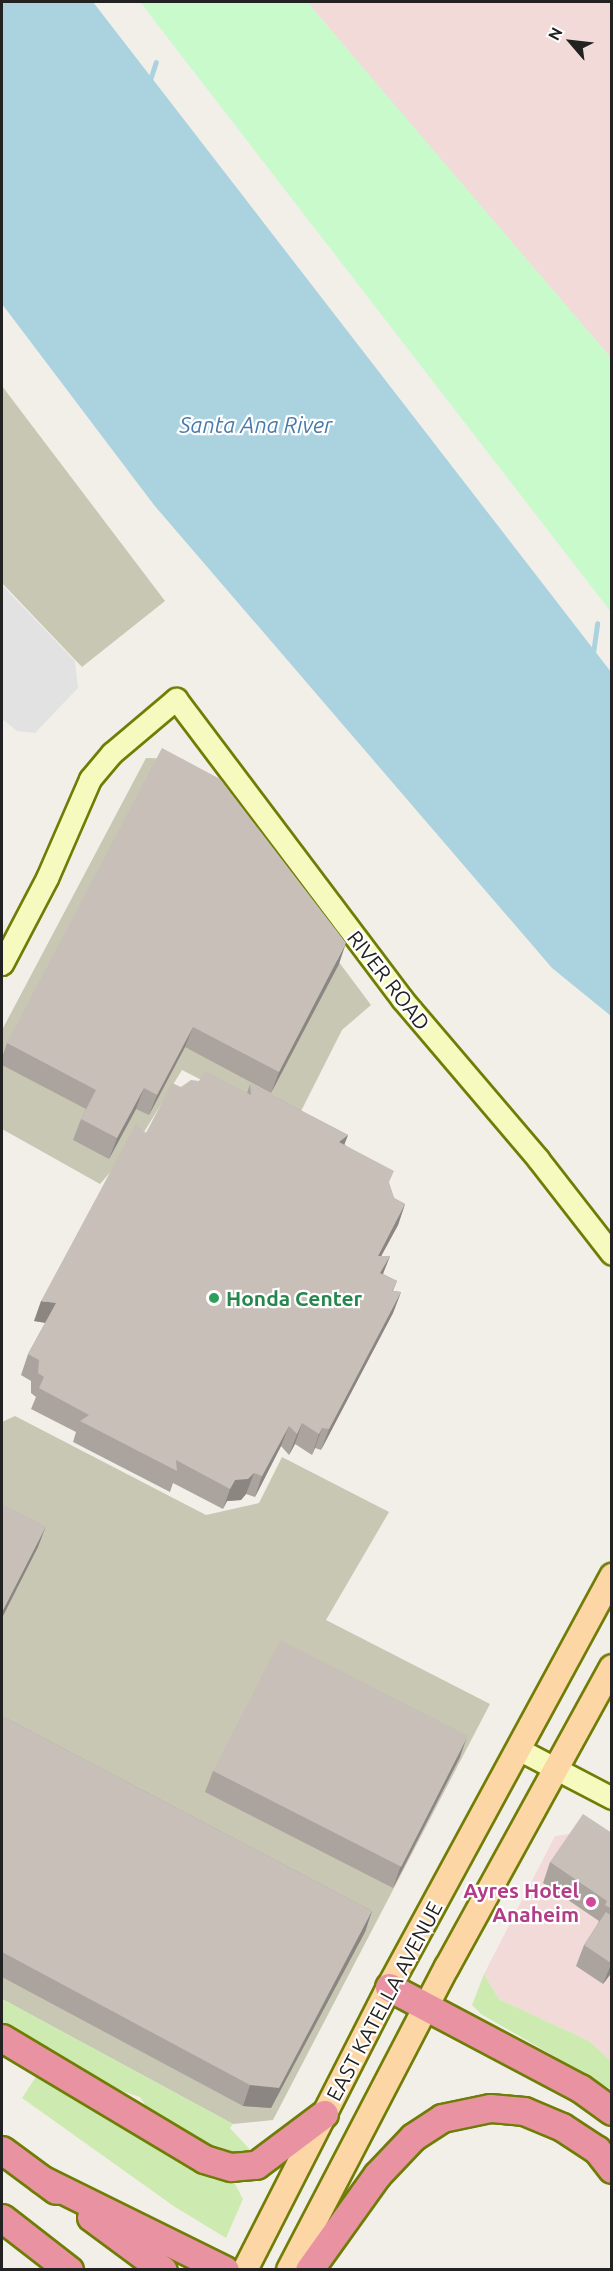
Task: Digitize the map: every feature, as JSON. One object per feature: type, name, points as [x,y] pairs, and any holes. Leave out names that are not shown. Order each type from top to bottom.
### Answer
[{"type":"highway","points":[[389,1987],[580,2088],[612,2111]]},
{"type":"highway","points":[[2,2038],[204,2159],[231,2167],[256,2166],[324,2114]]},
{"type":"highway","points":[[309,2270],[377,2175],[413,2138],[441,2118],[490,2108],[524,2111],[562,2127],[597,2150],[612,2169]]},
{"type":"highway","points":[[2,2150],[163,2270]]},
{"type":"highway","points":[[41,2179],[225,2270]]},
{"type":"highway","points":[[2,2218],[69,2270]]},
{"type":"main road","name":"RIVER ROAD","points":[[2,964],[47,878],[90,779],[112,753],[176,699],[402,999],[538,1159],[612,1254]]},
{"type":"main road","name":"EAST KATELLA AVENUE","points":[[245,2270],[389,1987],[520,1750],[612,1576]]},
{"type":"main road","name":"EAST KATELLA AVENUE","points":[[289,2270],[426,2006],[612,1667]]},
{"type":"main road","points":[[520,1750],[612,1798]]},
{"type":"shaded area","points":[[307,2],[611,2],[611,358],[426,143]]},
{"type":"shaded area","points":[[2,386],[165,601],[82,667],[2,583]]},
{"type":"shaded area","points":[[2,585],[75,661],[78,688],[35,733],[17,731],[2,719]]},
{"type":"shaded area","points":[[146,758],[183,759],[214,795],[371,1005],[342,1030],[293,1127],[182,1070],[141,1137],[100,1184],[2,1129],[2,1030]]},
{"type":"shaded area","points":[[15,1416],[206,1515],[259,1503],[282,1457],[389,1512],[326,1620],[490,1704],[273,2120],[233,2124],[2,1999],[2,1422]]},
{"type":"shaded area","points":[[583,1832],[611,1837],[611,2061],[589,2041],[499,1999],[484,1974],[555,1836]]},
{"type":"green space","points":[[140,2],[307,2],[611,358],[611,612]]},
{"type":"green space","points":[[484,1974],[499,1999],[589,2041],[611,2061],[611,2089],[481,2014],[472,2005]]},
{"type":"green space","points":[[2,1999],[233,2124],[230,2128],[253,2153],[233,2157],[200,2148],[155,2120],[140,2097],[100,2084],[2,2027]]},
{"type":"green space","points":[[37,2075],[212,2179],[235,2184],[243,2199],[226,2238],[175,2207],[22,2098]]},
{"type":"water","name":"Santa Ana River","points":[[2,2],[93,2],[611,672],[611,1016],[552,968],[154,505],[2,304]]},
{"type":"building","points":[[162,748],[220,779],[346,943],[279,1072],[193,1027],[157,1095],[144,1088],[117,1138],[81,1119],[96,1090],[7,1043]]},
{"type":"building","name":"Honda Center","points":[[205,1071],[251,1095],[250,1084],[348,1135],[339,1142],[394,1171],[389,1182],[394,1198],[405,1204],[378,1256],[390,1256],[380,1273],[397,1281],[392,1291],[401,1292],[329,1429],[322,1428],[319,1434],[302,1423],[297,1434],[289,1426],[262,1476],[254,1473],[248,1479],[235,1480],[230,1489],[176,1460],[177,1471],[80,1421],[89,1415],[39,1388],[44,1377],[38,1373],[39,1360],[28,1354],[56,1303],[41,1301],[136,1124],[146,1133],[172,1083],[181,1087],[191,1080],[199,1081]]},
{"type":"building","points":[[2,1504],[46,1526],[2,1612]]},
{"type":"building","points":[[280,1640],[468,1736],[401,1867],[213,1771]]},
{"type":"building","points":[[2,1716],[372,1911],[279,2088],[250,2085],[2,1952]]},
{"type":"building","points":[[583,1814],[612,1833],[612,1909],[605,1905],[607,1901],[550,1862]]},
{"type":"building","points":[[606,1912],[612,1916],[611,1963],[584,1945]]},
{"type":"waterway","points":[[149,83],[156,62]]},
{"type":"waterway","points":[[593,653],[597,623]]},
{"type":"place","name":"Honda Center","points":[[214,1298]]},
{"type":"place","name":"Ayres Hotel Anaheim","points":[[591,1902]]}]
